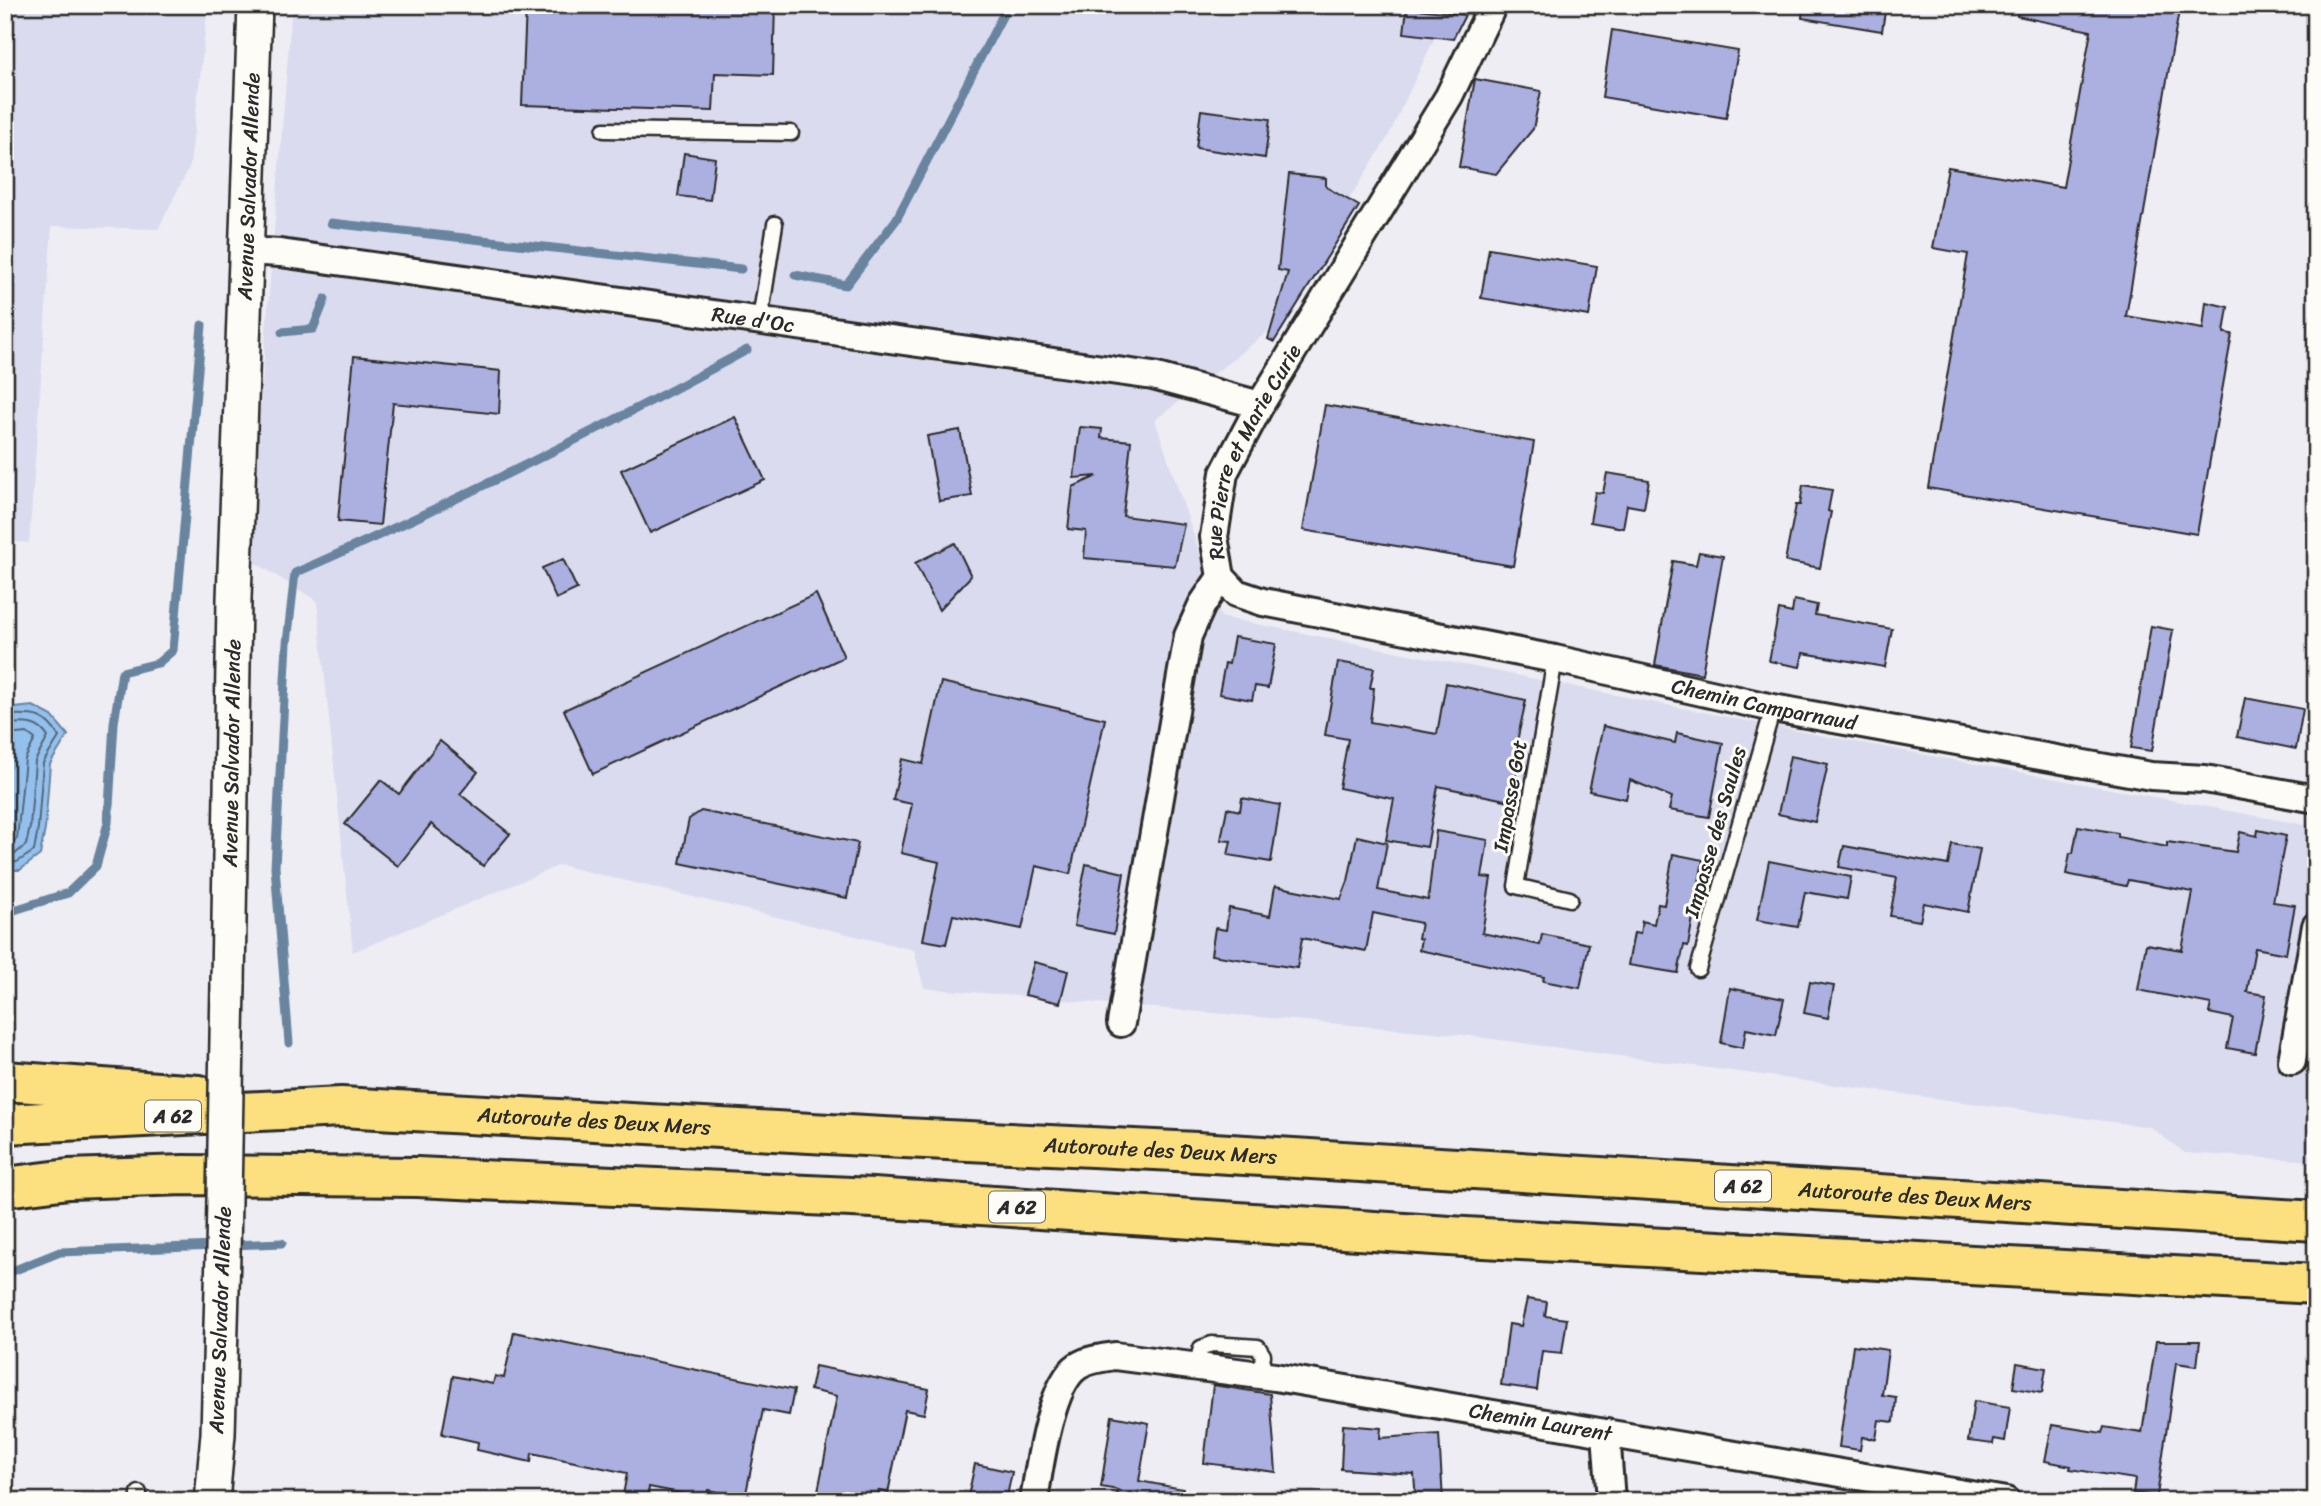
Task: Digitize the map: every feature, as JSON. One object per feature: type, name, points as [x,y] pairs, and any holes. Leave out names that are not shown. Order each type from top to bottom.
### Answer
[{"type":"highway","points":[[5,1081],[106,1086],[341,1107]]},
{"type":"highway","name":"Autoroute des Deux Mers","points":[[5,1124],[341,1107],[1197,1152],[2316,1221]]},
{"type":"highway","name":"A 62","points":[[5,1187],[69,1180],[184,1175],[417,1177],[873,1198],[1465,1237],[2316,1284]]},
{"type":"street","name":"Avenue Salvador Allende","points":[[212,1501],[218,1434],[234,613],[255,5]]},
{"type":"street","name":"Rue Pierre et Marie Curie","points":[[1121,1023],[1188,636],[1202,605],[1222,577],[1214,537],[1224,473],[1259,405],[1449,96],[1493,5]]},
{"type":"street","name":"Rue d'Oc","points":[[245,251],[280,253],[1153,376],[1259,405]]},
{"type":"street","name":"Chemin Camparnaud","points":[[1222,577],[1236,593],[1263,602],[1555,659],[1773,708],[2151,776],[2205,779],[2316,799]]},
{"type":"street","points":[[2292,1061],[2316,926]]},
{"type":"street","name":"Chemin Laurent","points":[[1034,1501],[1042,1451],[1060,1389],[1075,1368],[1091,1360],[1115,1356],[1260,1375],[2006,1501]]},
{"type":"street","points":[[1606,1433],[1611,1501]]},
{"type":"lane","points":[[604,130],[791,133]]},
{"type":"lane","points":[[760,320],[775,224]]},
{"type":"lane","name":"Impasse Got","points":[[1555,659],[1516,886],[1570,899]]},
{"type":"lane","name":"Impasse des Saules","points":[[1698,969],[1773,708]]},
{"type":"shaded area","points":[[5,5],[208,5],[190,166],[158,229],[52,226],[29,543],[5,541]]},
{"type":"shaded area","points":[[292,5],[1450,5],[1388,137],[1266,333],[1155,420],[1221,617],[1819,735],[2316,827],[2316,1161],[2185,1153],[2150,1127],[1455,1034],[924,988],[914,950],[560,865],[353,952],[317,601],[248,558]]},
{"type":"water","points":[[33,706],[52,716],[68,735],[50,764],[45,829],[40,855],[20,870],[5,870],[5,709]]},
{"type":"building","points":[[526,5],[775,5],[773,75],[715,73],[713,111],[522,105]]},
{"type":"building","points":[[1803,5],[1886,5],[1882,31],[1802,18]]},
{"type":"building","points":[[2018,5],[2180,5],[2126,316],[2203,329],[2206,302],[2228,307],[2224,333],[2232,334],[2197,534],[1928,488],[1968,254],[1933,248],[1948,167],[2063,187],[2091,31],[2017,16]]},
{"type":"building","points":[[1407,8],[1465,15],[1453,39],[1404,33]]},
{"type":"building","points":[[1612,30],[1738,51],[1726,118],[1602,97]]},
{"type":"building","points":[[1475,79],[1541,91],[1533,129],[1496,174],[1459,167]]},
{"type":"building","points":[[1201,110],[1270,119],[1265,158],[1196,148]]},
{"type":"building","points":[[684,153],[715,158],[710,200],[678,196]]},
{"type":"building","points":[[1289,174],[1326,178],[1326,187],[1359,206],[1274,342],[1268,339],[1288,272],[1278,270]]},
{"type":"building","points":[[1489,248],[1597,266],[1589,316],[1481,298]]},
{"type":"building","points":[[354,356],[501,371],[499,414],[393,403],[380,525],[338,521]]},
{"type":"building","points":[[1325,405],[1534,442],[1513,566],[1303,530]]},
{"type":"building","points":[[735,417],[765,480],[650,533],[621,470]]},
{"type":"building","points":[[1080,427],[1102,429],[1101,438],[1131,441],[1123,516],[1184,524],[1175,566],[1084,558],[1086,531],[1068,529],[1073,487],[1097,476],[1074,478]]},
{"type":"building","points":[[960,430],[972,496],[939,501],[927,436]]},
{"type":"building","points":[[1607,473],[1649,480],[1644,508],[1627,505],[1623,528],[1590,522],[1595,492],[1603,493]]},
{"type":"building","points":[[1803,485],[1832,490],[1828,511],[1831,512],[1820,568],[1785,561],[1796,505],[1800,505]]},
{"type":"building","points":[[955,543],[971,576],[939,610],[915,563]]},
{"type":"building","points":[[1699,552],[1723,556],[1702,674],[1655,665],[1673,561],[1696,565]]},
{"type":"building","points":[[563,559],[577,589],[556,599],[542,568]]},
{"type":"building","points":[[816,594],[844,657],[593,774],[564,710]]},
{"type":"building","points":[[1794,600],[1817,605],[1815,615],[1892,629],[1885,667],[1803,653],[1800,667],[1769,661],[1779,610],[1792,613]]},
{"type":"building","points":[[2151,626],[2173,630],[2152,751],[2131,748]]},
{"type":"building","points":[[1234,637],[1276,644],[1268,688],[1255,686],[1252,700],[1219,694]]},
{"type":"building","points":[[1338,662],[1374,668],[1370,688],[1374,688],[1370,722],[1437,734],[1446,683],[1526,700],[1514,755],[1520,757],[1510,801],[1438,786],[1427,847],[1386,840],[1394,799],[1339,788],[1348,739],[1325,735]]},
{"type":"building","points":[[941,682],[1105,719],[1070,874],[1036,866],[1022,929],[953,915],[946,944],[923,940],[939,862],[901,853],[912,804],[893,800],[902,759],[923,764]]},
{"type":"building","points":[[2245,698],[2303,709],[2296,749],[2237,737]]},
{"type":"building","points":[[1603,726],[1675,743],[1677,733],[1723,743],[1709,817],[1669,810],[1672,797],[1630,780],[1626,799],[1589,791]]},
{"type":"building","points":[[440,741],[478,772],[460,794],[510,834],[483,866],[431,824],[398,866],[345,824],[381,780],[399,794]]},
{"type":"building","points":[[1790,756],[1828,764],[1815,822],[1778,814]]},
{"type":"building","points":[[1242,798],[1280,805],[1271,862],[1228,855],[1231,841],[1221,840],[1227,808],[1240,811]]},
{"type":"building","points":[[701,811],[858,843],[847,898],[680,863],[689,819]]},
{"type":"building","points":[[2078,826],[2118,833],[2118,837],[2167,847],[2167,842],[2236,852],[2240,832],[2257,836],[2258,830],[2286,836],[2273,902],[2295,905],[2286,954],[2255,948],[2247,992],[2266,995],[2255,1053],[2227,1048],[2233,1018],[2209,1013],[2211,1004],[2138,990],[2146,944],[2182,950],[2193,892],[2128,880],[2126,886],[2066,874]]},
{"type":"building","points":[[1436,831],[1488,840],[1482,877],[1491,878],[1482,933],[1540,945],[1542,934],[1589,944],[1580,988],[1543,981],[1544,977],[1419,950],[1421,923],[1373,913],[1366,951],[1302,938],[1297,968],[1211,955],[1215,928],[1226,930],[1229,908],[1270,916],[1275,886],[1341,899],[1348,881],[1357,836],[1387,843],[1378,890],[1428,900]]},
{"type":"building","points":[[1952,844],[1980,849],[1968,912],[1924,903],[1920,921],[1890,916],[1897,878],[1839,867],[1844,846],[1948,865]]},
{"type":"building","points":[[1673,854],[1703,860],[1688,946],[1684,945],[1678,973],[1628,965],[1634,933],[1640,934],[1642,921],[1654,924],[1658,904],[1664,905]]},
{"type":"building","points":[[1769,861],[1851,877],[1847,899],[1805,892],[1798,927],[1757,920]]},
{"type":"building","points":[[1086,864],[1124,873],[1114,934],[1074,926]]},
{"type":"building","points":[[1034,962],[1068,971],[1060,1003],[1025,995]]},
{"type":"building","points":[[1810,982],[1834,986],[1828,1018],[1804,1013]]},
{"type":"building","points":[[1730,988],[1784,999],[1776,1035],[1746,1029],[1743,1048],[1721,1043]]},
{"type":"building","points":[[1527,1299],[1547,1302],[1545,1316],[1567,1319],[1562,1353],[1542,1351],[1537,1390],[1501,1385],[1509,1324],[1521,1326]]},
{"type":"building","points":[[514,1332],[794,1390],[789,1415],[763,1410],[745,1498],[708,1490],[706,1498],[649,1487],[647,1501],[622,1501],[627,1473],[532,1453],[531,1462],[477,1450],[478,1442],[442,1434],[453,1376],[493,1384],[495,1376],[504,1378]]},
{"type":"building","points":[[2156,1341],[2200,1341],[2197,1366],[2176,1363],[2157,1496],[2133,1493],[2135,1479],[2070,1469],[2071,1466],[2045,1461],[2052,1425],[2102,1433],[2104,1427],[2142,1433]]},
{"type":"building","points":[[1853,1345],[1888,1350],[1882,1395],[1896,1397],[1894,1422],[1879,1420],[1876,1439],[1862,1437],[1860,1450],[1839,1447]]},
{"type":"building","points":[[2017,1363],[2046,1368],[2042,1393],[2013,1388]]},
{"type":"building","points":[[815,1366],[929,1389],[924,1414],[905,1410],[888,1493],[879,1491],[877,1501],[816,1501],[837,1396],[810,1390]]},
{"type":"building","points":[[1213,1385],[1270,1394],[1276,1472],[1204,1463]]},
{"type":"building","points":[[1974,1401],[2010,1407],[2005,1441],[1994,1439],[1993,1444],[1968,1441]]},
{"type":"building","points":[[1112,1416],[1149,1423],[1139,1481],[1183,1489],[1182,1501],[1116,1501],[1118,1490],[1101,1487]]},
{"type":"building","points":[[1343,1425],[1381,1428],[1380,1438],[1439,1434],[1443,1501],[1416,1501],[1414,1474],[1341,1469]]},
{"type":"building","points":[[975,1464],[1012,1472],[1006,1501],[967,1501]]},
{"type":"waterway","points":[[795,275],[846,285],[896,220],[1008,5]]},
{"type":"waterway","points":[[331,223],[741,269]]},
{"type":"waterway","points":[[282,332],[313,329],[325,299]]},
{"type":"waterway","points":[[5,913],[68,893],[96,866],[108,823],[114,723],[122,672],[158,663],[173,650],[202,325]]},
{"type":"waterway","points":[[289,1043],[275,867],[287,643],[295,573],[523,466],[747,350]]},
{"type":"waterway","points":[[230,1245],[282,1243]]},
{"type":"waterway","points":[[5,1274],[60,1252],[216,1246]]}]
